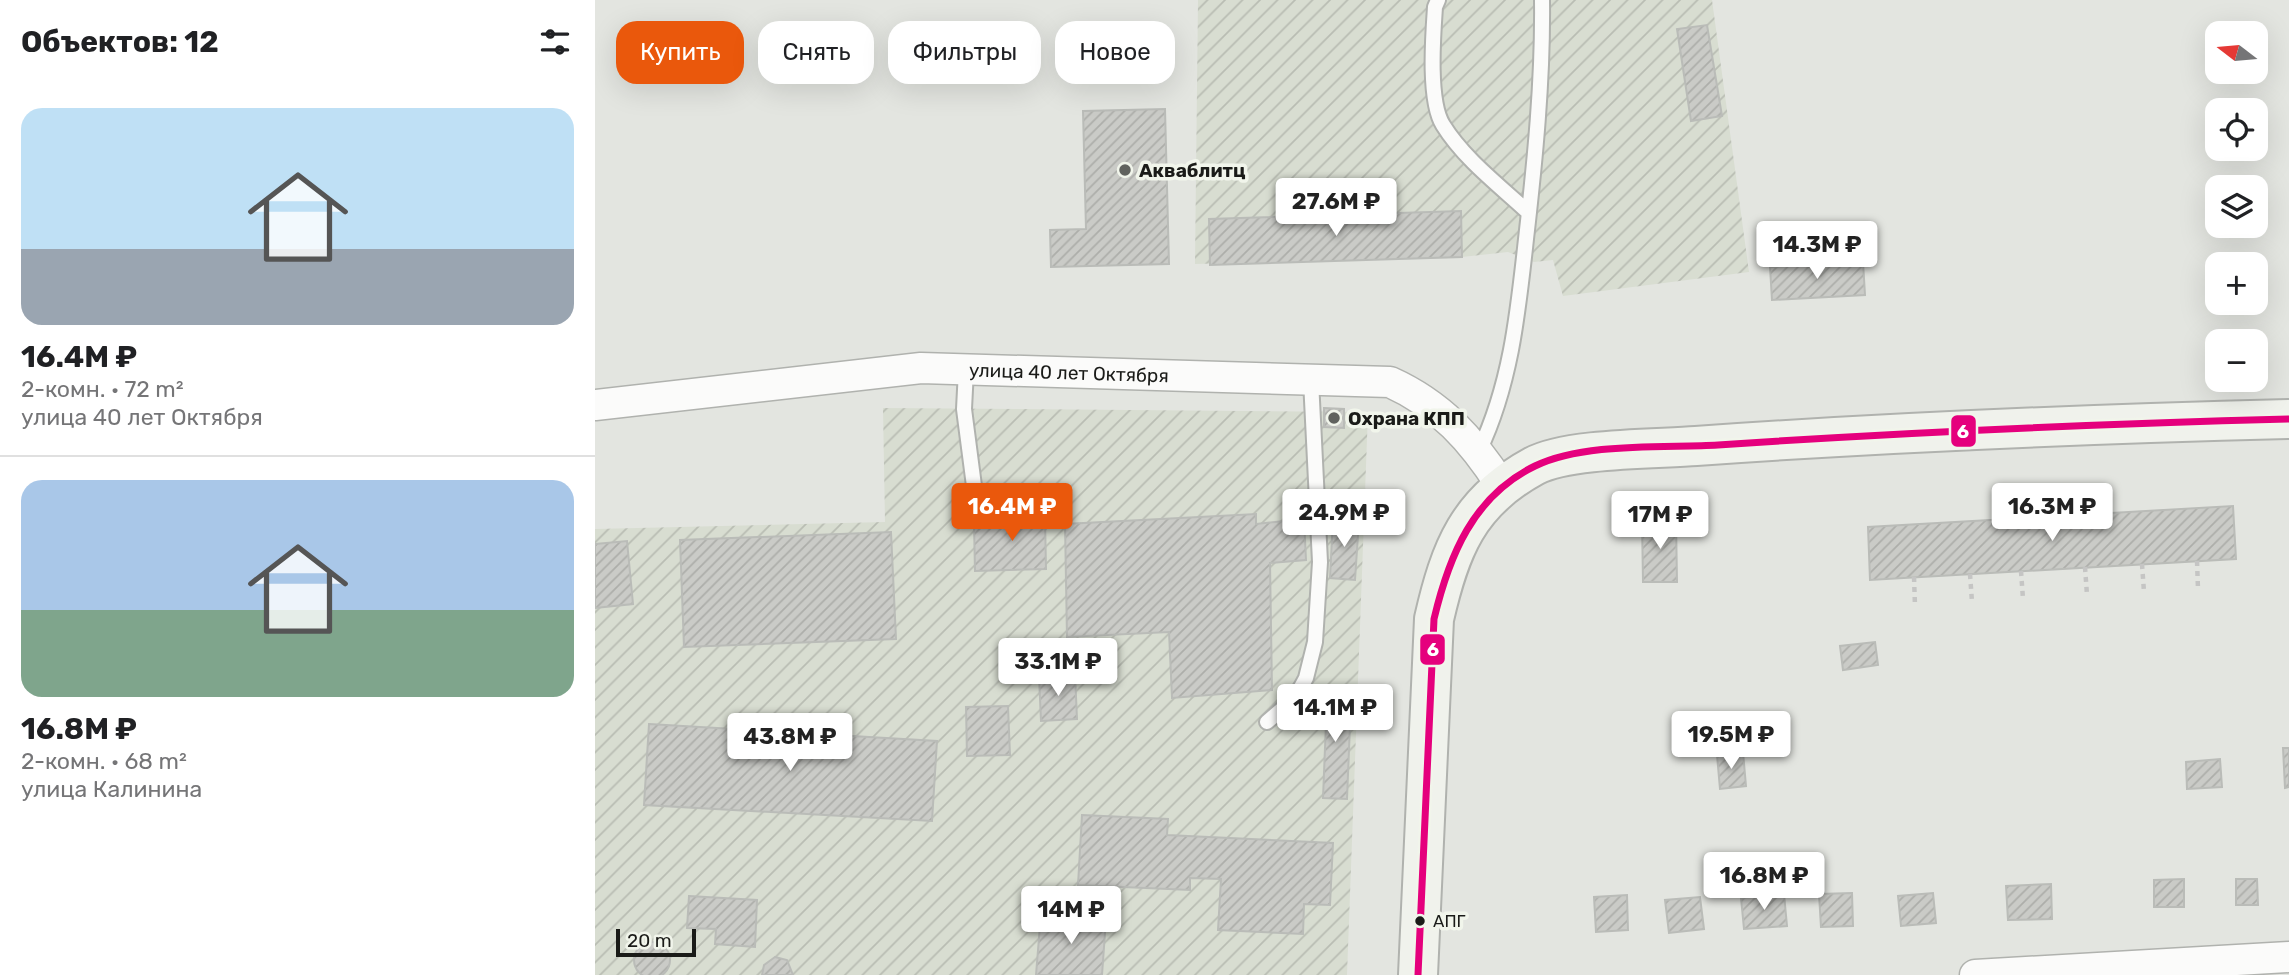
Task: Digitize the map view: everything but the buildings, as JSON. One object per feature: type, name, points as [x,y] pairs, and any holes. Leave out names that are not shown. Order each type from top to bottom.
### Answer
[{"type":"street","name":"улица 40 лет Октября","points":[[595,405],[921,368],[1390,383],[1420,396],[1479,451],[1501,485]]},
{"type":"street","points":[[1417,975],[1434,619],[1444,577],[1461,538],[1479,506],[1501,485],[1537,464],[1578,455],[1825,437],[2289,419]]},
{"type":"street","points":[[1975,975],[2289,957]]},
{"type":"lane","points":[[1439,0],[1435,7],[1431,69],[1441,123],[1477,165],[1529,214]]},
{"type":"lane","points":[[1479,451],[1494,419],[1516,333],[1529,214],[1542,0]]},
{"type":"lane","points":[[966,370],[964,409],[977,509]]},
{"type":"lane","points":[[1267,722],[1295,698],[1306,678],[1315,642],[1320,562],[1311,380]]},
{"type":"path","points":[[2197,561],[2198,589]]},
{"type":"path","points":[[2142,564],[2144,592]]},
{"type":"path","points":[[2085,567],[2087,595]]},
{"type":"path","points":[[2021,571],[2023,599]]},
{"type":"path","points":[[1970,574],[1972,603]]},
{"type":"path","points":[[1914,577],[1915,606]]},
{"type":"shaded area","points":[[1198,0],[1712,0],[1749,272],[1563,296],[1553,260],[1534,262],[1508,252],[1462,257],[1195,264]]},
{"type":"shaded area","points":[[883,408],[1368,412],[1347,975],[595,975],[595,529],[885,522]]},
{"type":"transit line","name":"6","points":[[1418,975],[1434,619],[1447,573],[1467,530],[1495,494],[1513,479],[1555,458],[1625,448],[2003,429],[2289,419]]},
{"type":"place","name":"Акваблитц","points":[[1125,170]]},
{"type":"place","name":"Охрана КПП","points":[[1334,418]]},
{"type":"place","name":"АПГ","points":[[1420,921]]}]
